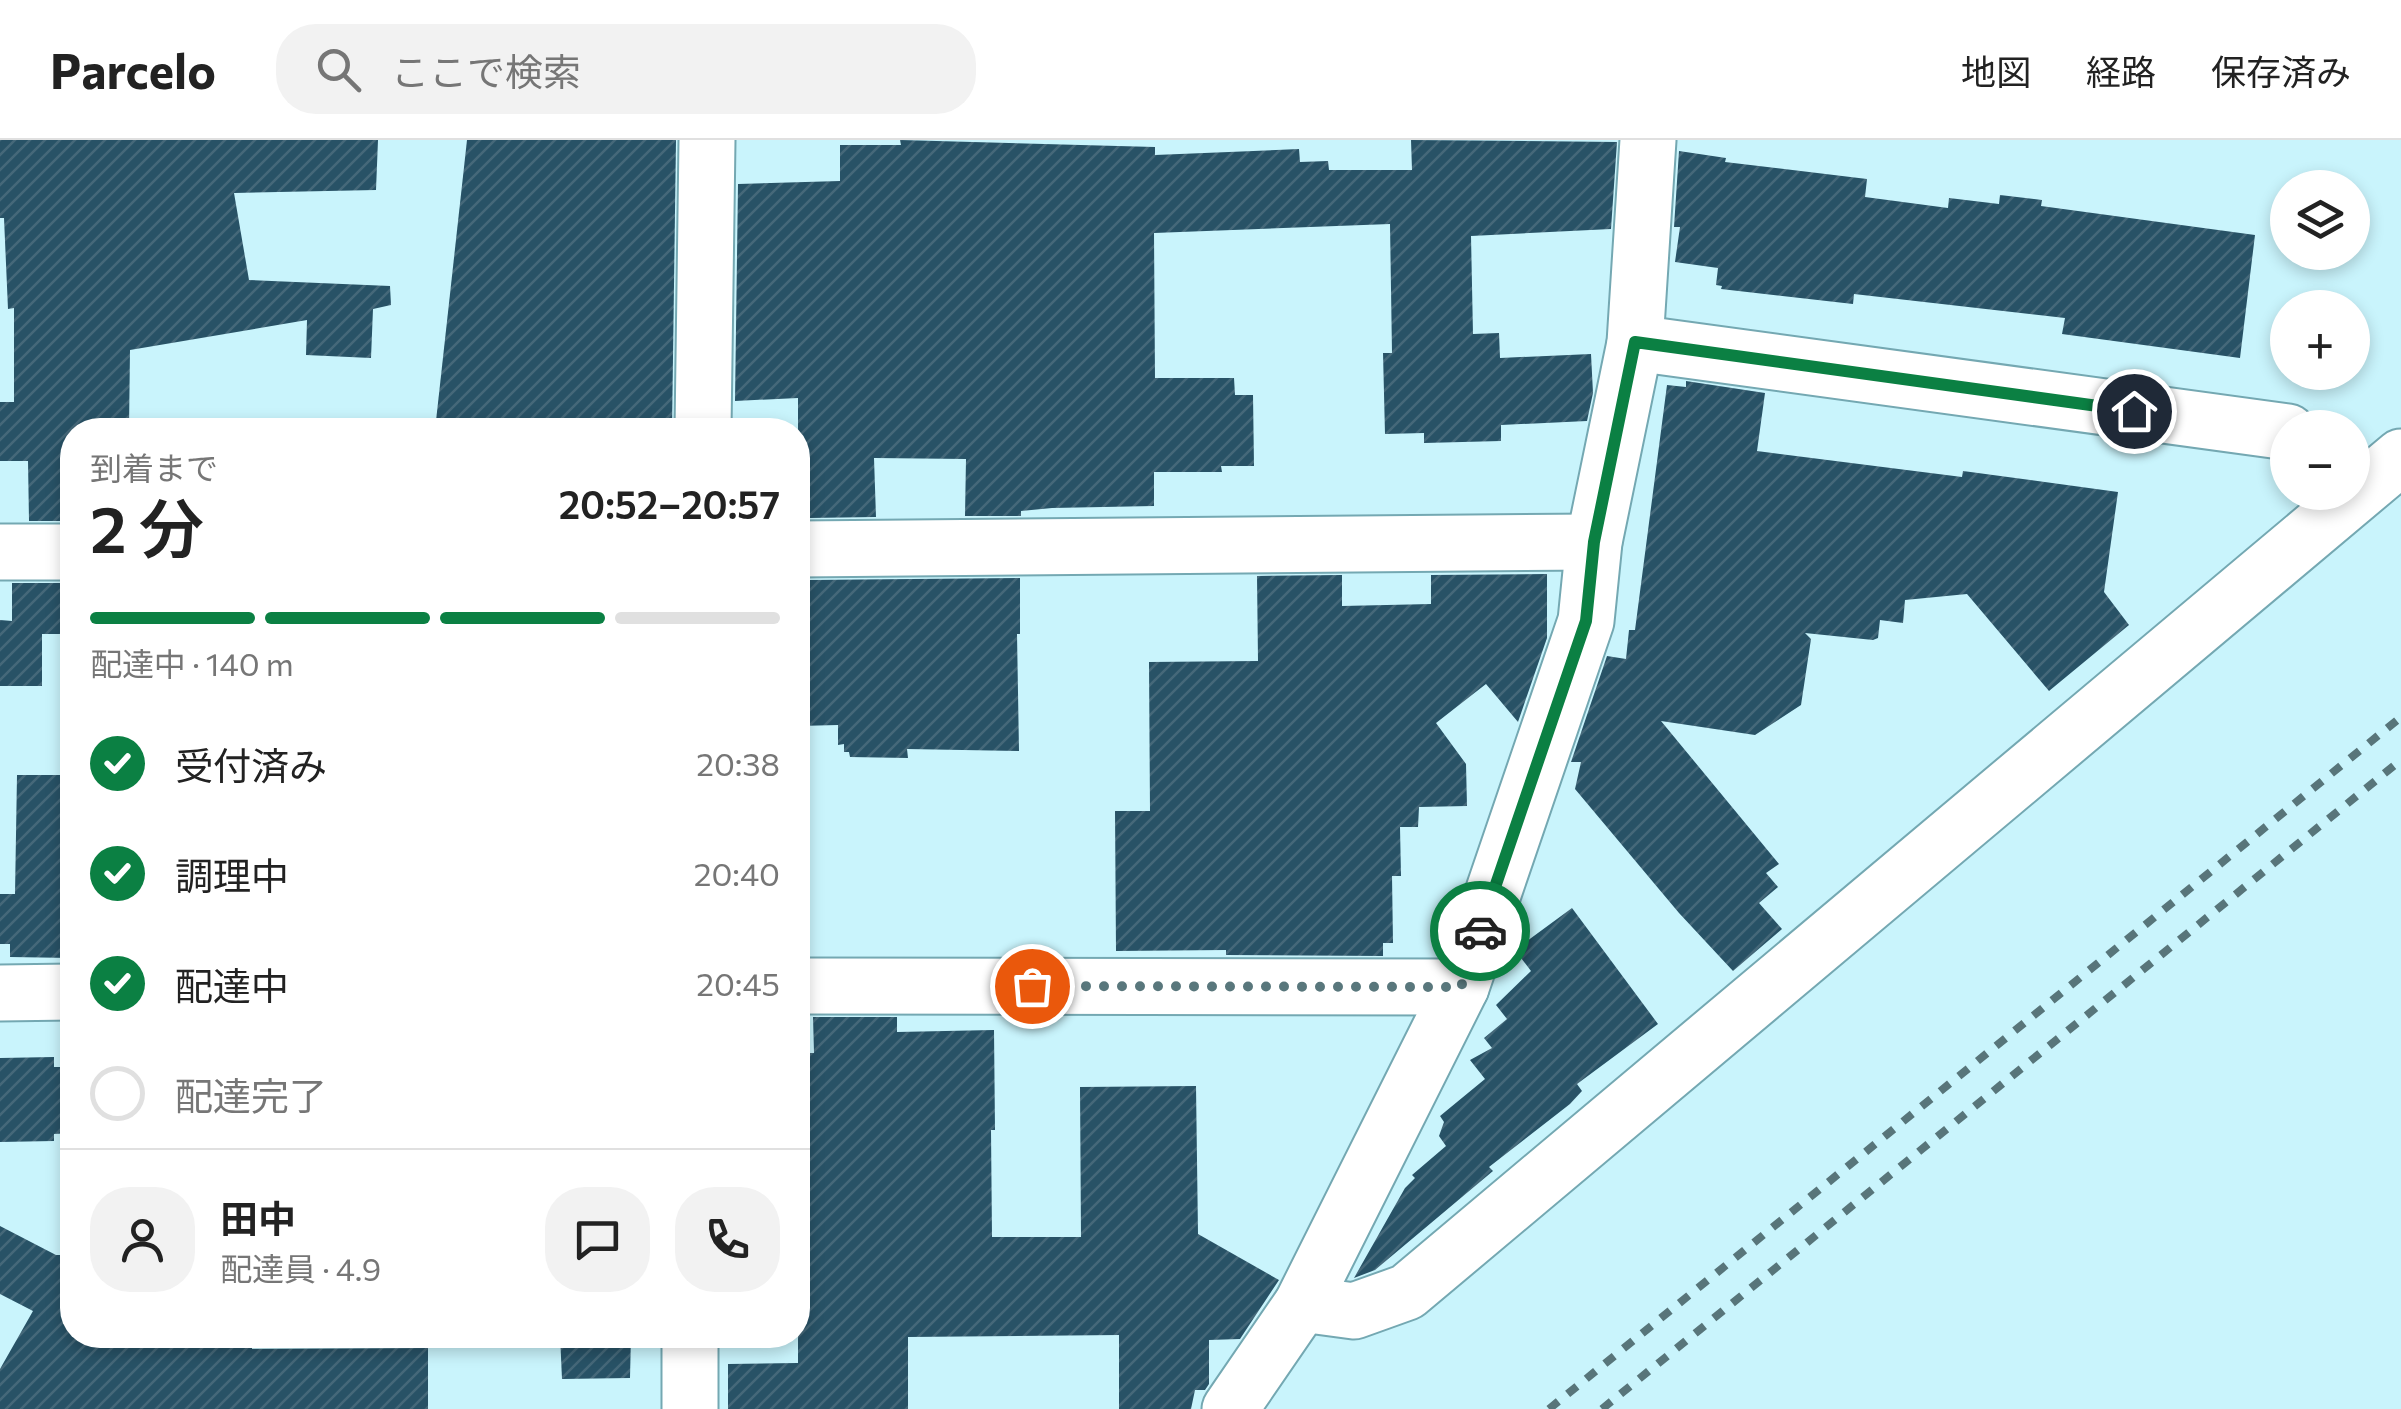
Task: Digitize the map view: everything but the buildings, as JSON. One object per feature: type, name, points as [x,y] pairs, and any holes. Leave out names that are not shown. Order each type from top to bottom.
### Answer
[{"type":"street","points":[[703,418],[707,140]]},
{"type":"street","points":[[1230,1409],[1302,1304],[1461,987],[1586,621],[1594,542],[1635,342],[1648,140]]},
{"type":"street","points":[[1635,342],[2270,430]]},
{"type":"street","points":[[2370,443],[2401,447]]},
{"type":"street","points":[[1302,1304],[1354,1311],[1406,1292],[2401,457]]},
{"type":"street","points":[[810,549],[1594,542]]},
{"type":"street","points":[[0,552],[60,552]]},
{"type":"street","points":[[810,986],[1461,987]]},
{"type":"street","points":[[0,993],[60,992]]},
{"type":"street","points":[[690,1348],[690,1409]]},
{"type":"railway","points":[[1549,1409],[2401,717]]},
{"type":"railway","points":[[1602,1409],[2401,760]]},
{"type":"way so far","points":[[1032,986],[1461,987],[1480,931]]},
{"type":"route","points":[[1480,931],[1586,621],[1594,542],[1635,342],[2134,411]]}]
